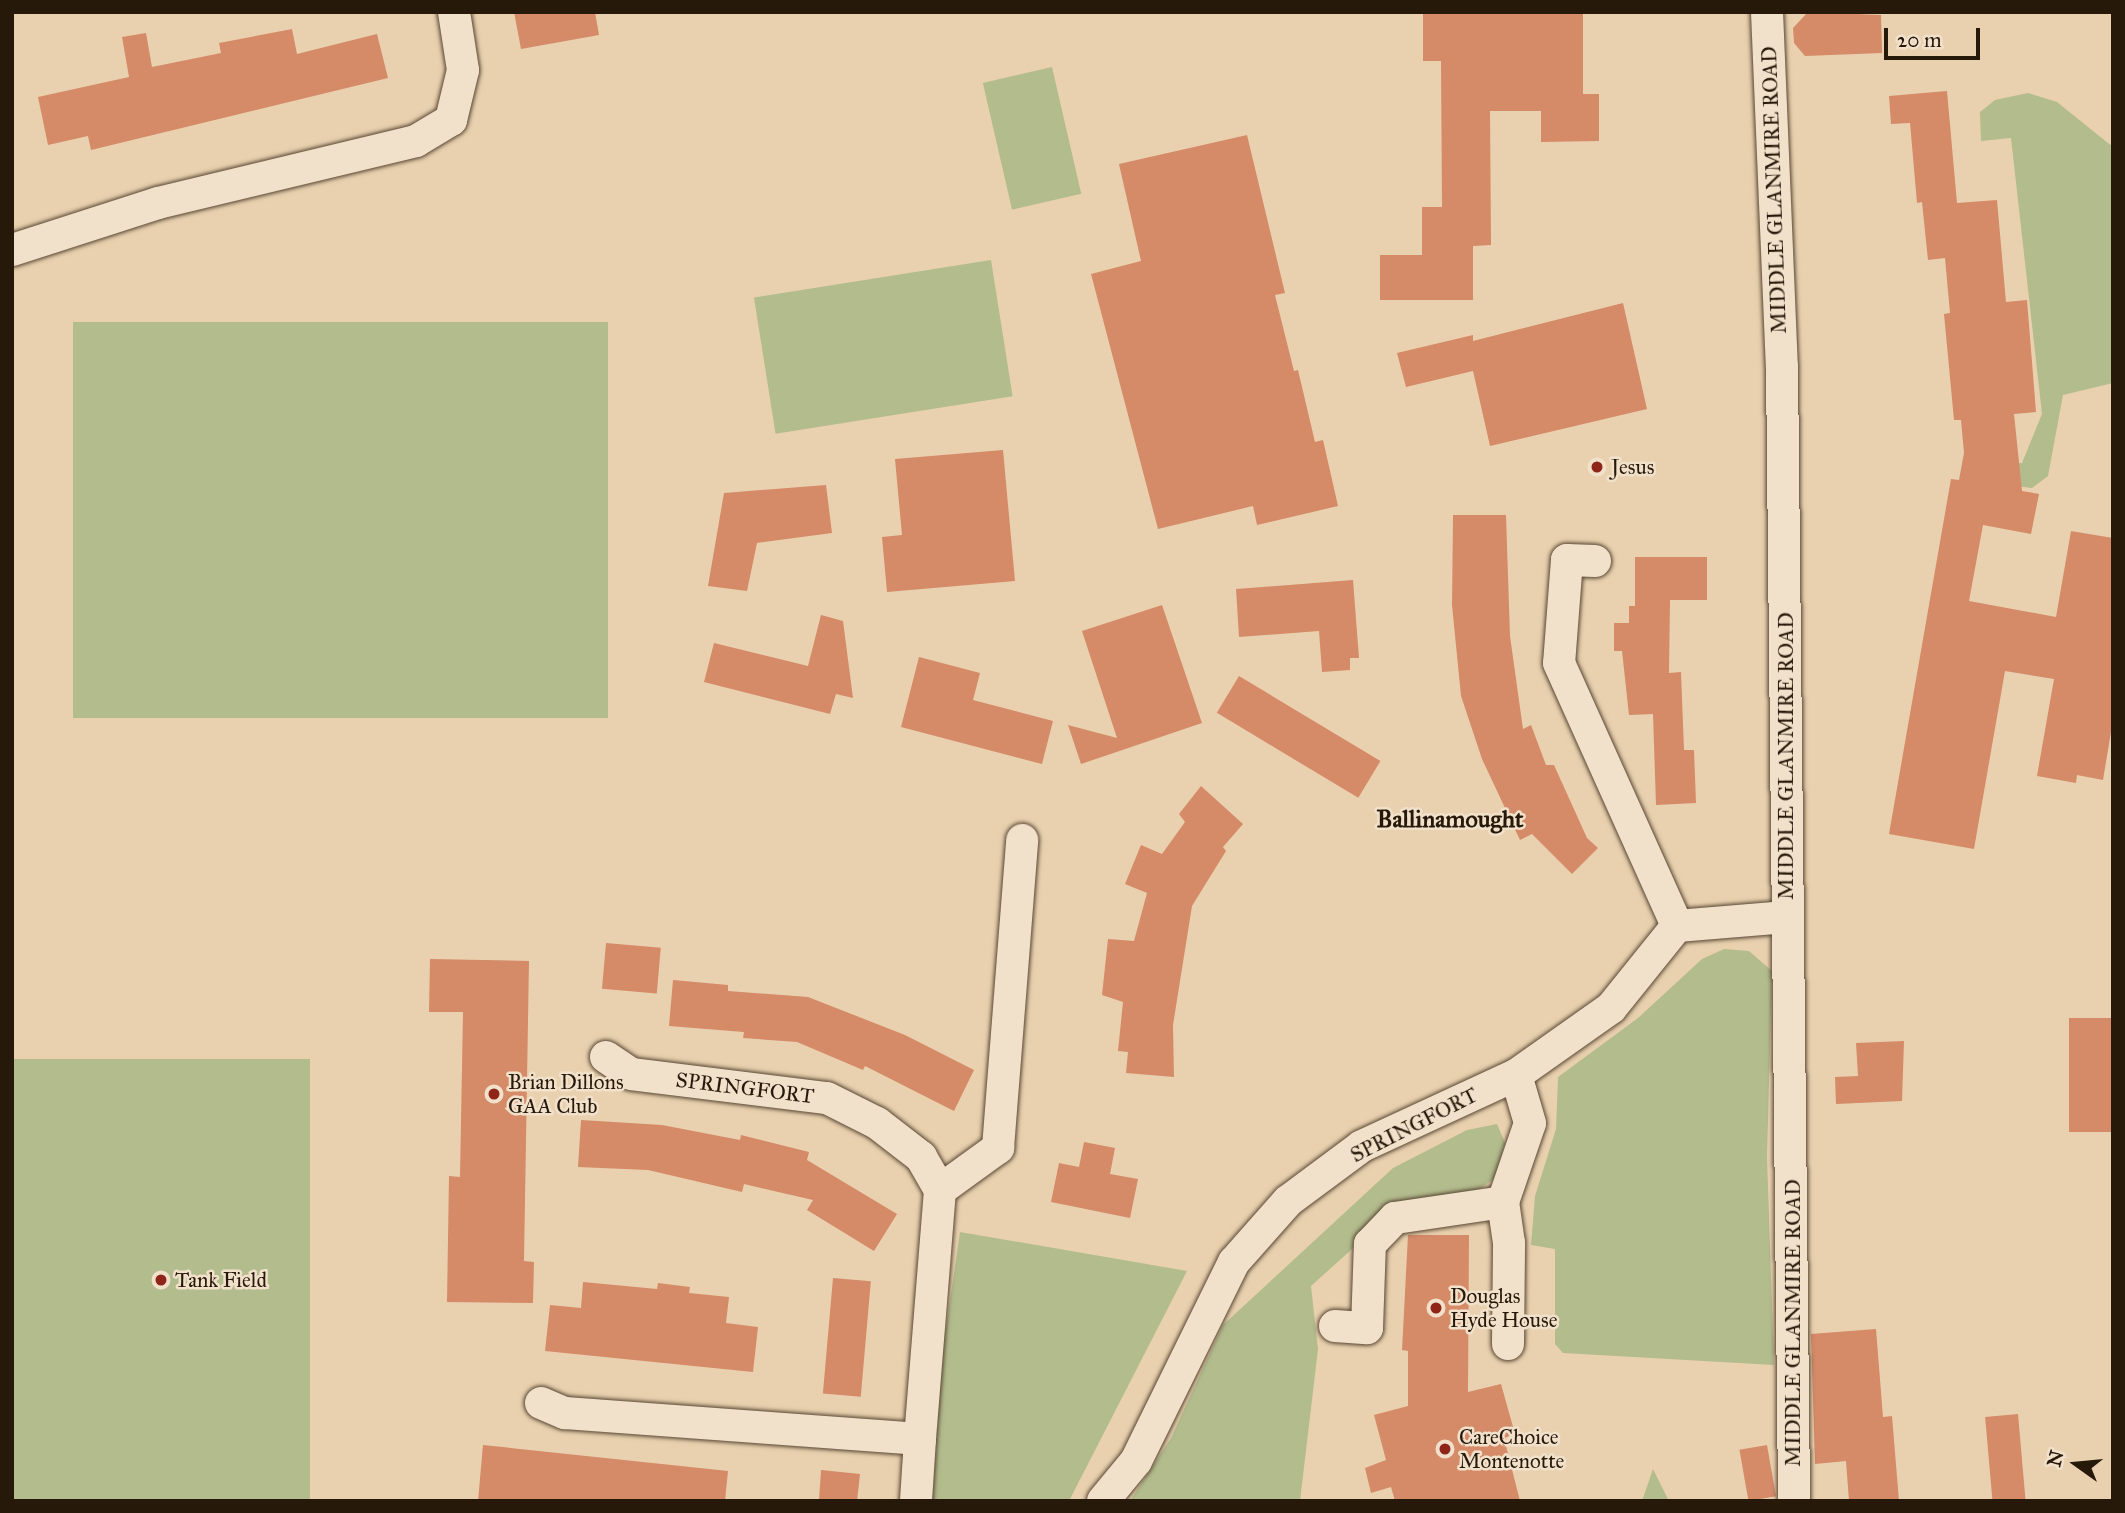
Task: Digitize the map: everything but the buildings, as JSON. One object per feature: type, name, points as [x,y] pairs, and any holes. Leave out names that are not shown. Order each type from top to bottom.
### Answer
[{"type":"street","points":[[12,250],[158,203],[416,141],[451,120],[463,70],[454,12]]},
{"type":"street","name":"MIDDLE GLANMIRE ROAD","points":[[1767,12],[1782,366],[1794,1501]]},
{"type":"street","points":[[1595,561],[1567,560],[1559,663],[1678,926],[1787,917]]},
{"type":"street","points":[[916,1501],[940,1190],[998,1148],[1022,840]]},
{"type":"street","name":"SPRINGFORT","points":[[1102,1501],[1136,1461],[1234,1262],[1288,1201],[1362,1146],[1516,1075],[1611,1008],[1678,926]]},
{"type":"street","name":"SPRINGFORT","points":[[606,1057],[631,1074],[827,1098],[877,1123],[921,1157],[940,1190]]},
{"type":"street","points":[[1508,1344],[1509,1243],[1503,1202],[1530,1123],[1516,1075]]},
{"type":"street","points":[[1335,1326],[1367,1328],[1370,1244],[1395,1218],[1503,1202]]},
{"type":"street","points":[[541,1403],[565,1413],[920,1439]]},
{"type":"green space","points":[[1052,67],[1081,194],[1012,210],[983,83]]},
{"type":"green space","points":[[2028,93],[2057,102],[2113,147],[2113,383],[2063,395],[2048,476],[2032,488],[1976,481],[1978,465],[2022,463],[2042,414],[2011,138],[1981,141],[1980,112],[1995,100]]},
{"type":"green space","points":[[991,260],[1013,396],[776,434],[754,298]]},
{"type":"green space","points":[[73,322],[608,322],[608,718],[73,718]]},
{"type":"green space","points":[[1724,949],[1749,951],[1772,971],[1767,1157],[1774,1365],[1563,1353],[1555,1344],[1555,1249],[1531,1245],[1535,1196],[1556,1129],[1558,1077],[1638,1018],[1702,959]]},
{"type":"green space","name":"Tank Field","points":[[12,1059],[310,1059],[310,1501],[12,1501]]},
{"type":"green space","points":[[1497,1124],[1505,1143],[1495,1178],[1461,1202],[1401,1205],[1311,1286],[1318,1349],[1300,1501],[1130,1501],[1171,1438],[1223,1325],[1393,1168],[1467,1130]]},
{"type":"green space","points":[[960,1232],[1187,1271],[1069,1501],[932,1501],[925,1473]]},
{"type":"green space","points":[[1653,1469],[1669,1501],[1642,1501]]},
{"type":"place","name":"Jesus","points":[[1597,467]]},
{"type":"place","name":"Brian Dillons GAA Club","points":[[494,1094]]},
{"type":"place","name":"Tank Field","points":[[161,1280]]},
{"type":"place","name":"Douglas Hyde House","points":[[1436,1308]]},
{"type":"place","name":"CareChoice Montenotte","points":[[1445,1449]]},
{"type":"district","name":"Ballinamought","points":[[1450,820]]}]
